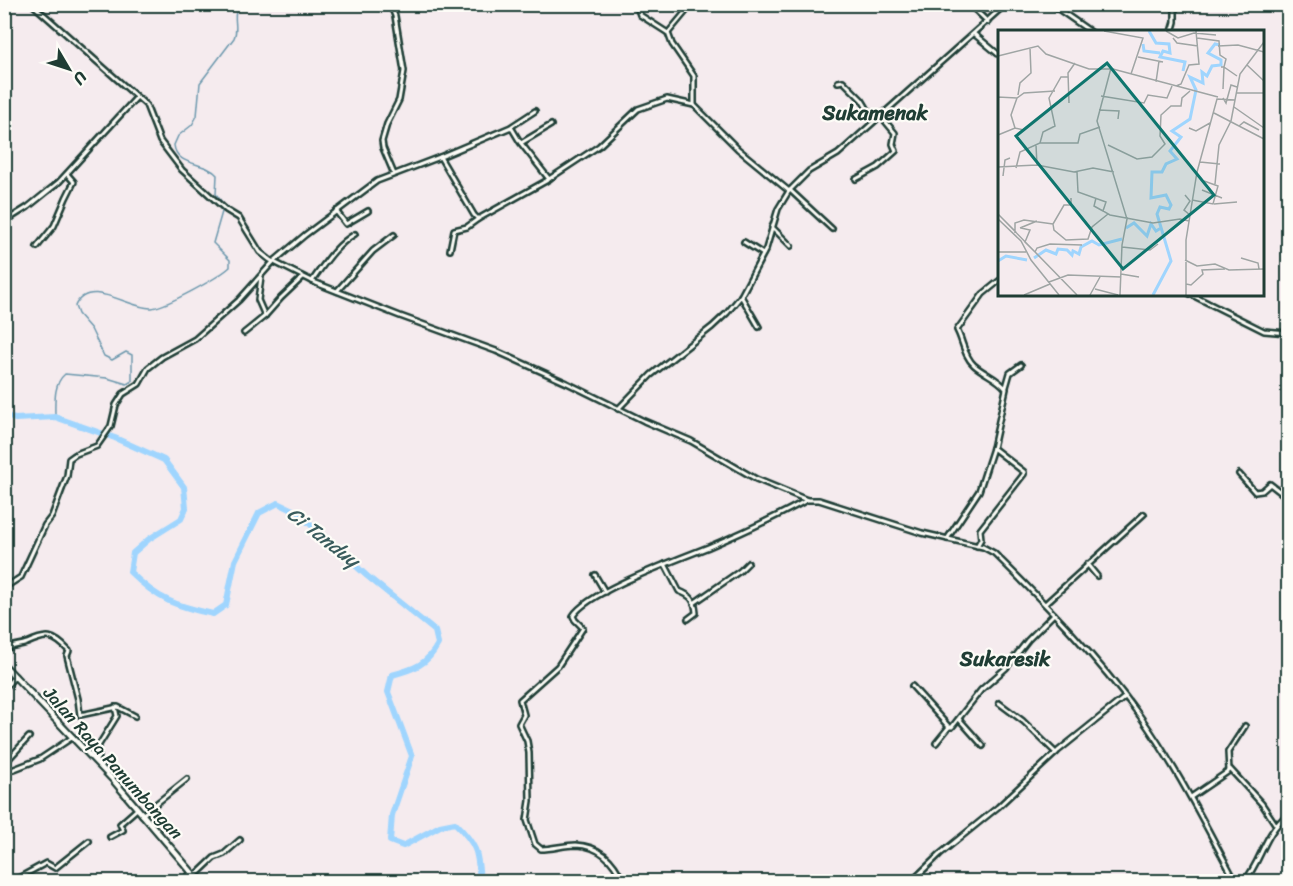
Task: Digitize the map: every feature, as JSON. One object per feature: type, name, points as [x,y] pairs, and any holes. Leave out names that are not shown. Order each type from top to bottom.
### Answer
[{"type":"main road","name":"Jalan Raya Panumbangan","points":[[4,665],[95,761],[200,882]]},
{"type":"street","points":[[32,4],[147,107],[163,147],[188,177],[226,210],[239,218],[260,252],[273,262],[337,291],[496,351],[692,441],[756,478],[807,500],[819,500],[994,553],[1054,614],[1126,697],[1171,764],[1236,882]]},
{"type":"street","points":[[390,4],[404,71],[397,104],[382,141],[394,174]]},
{"type":"street","points":[[636,4],[639,15],[668,33],[679,56],[694,74],[694,105]]},
{"type":"street","points":[[969,4],[988,22]]},
{"type":"street","points":[[618,409],[651,375],[712,327],[741,296],[763,254],[778,209],[789,191],[808,171],[832,158],[1006,4]]},
{"type":"street","points":[[1051,4],[1088,30]]},
{"type":"street","points":[[1173,30],[1175,4]]},
{"type":"street","points":[[668,33],[688,9]]},
{"type":"street","points":[[974,34],[998,54]]},
{"type":"street","points":[[838,82],[843,81],[856,93],[874,120]]},
{"type":"street","points":[[4,222],[48,192],[136,98]]},
{"type":"street","points":[[450,250],[454,230],[469,226],[549,179],[599,146],[638,109],[667,99],[694,105],[738,149],[832,229]]},
{"type":"street","points":[[4,588],[21,577],[42,530],[52,516],[67,476],[69,459],[98,446],[111,426],[116,405],[126,390],[139,384],[144,373],[156,362],[195,339],[239,300],[273,262],[372,184],[511,127],[535,111]]},
{"type":"street","points":[[856,179],[878,167],[896,151],[892,144],[895,132],[880,115]]},
{"type":"street","points":[[520,143],[551,125]]},
{"type":"street","points":[[511,127],[520,143],[549,179]]},
{"type":"street","points":[[440,157],[478,219]]},
{"type":"street","points":[[37,247],[54,226],[75,182],[67,174]]},
{"type":"street","points":[[336,211],[346,224],[368,211]]},
{"type":"street","points":[[772,227],[791,246]]},
{"type":"street","points":[[312,281],[327,259],[342,243],[355,234]]},
{"type":"street","points":[[337,291],[373,251],[394,235]]},
{"type":"street","points":[[744,242],[763,254]]},
{"type":"street","points":[[261,275],[258,300],[265,316]]},
{"type":"street","points":[[244,333],[265,316],[280,298],[303,277]]},
{"type":"street","points":[[998,282],[983,294],[957,331],[973,364],[1006,387]]},
{"type":"street","points":[[741,296],[759,327]]},
{"type":"street","points":[[1194,296],[1264,331],[1288,333]]},
{"type":"street","points":[[947,539],[979,491],[993,448],[1010,374],[1021,365]]},
{"type":"street","points":[[977,546],[981,539],[980,530],[1024,474],[993,448]]},
{"type":"street","points":[[1239,474],[1255,492],[1262,491],[1270,484],[1288,497]]},
{"type":"street","points":[[623,882],[607,855],[598,850],[574,845],[541,849],[535,844],[527,820],[530,801],[528,746],[519,724],[524,715],[520,700],[558,666],[583,628],[573,618],[573,614],[584,604],[665,564],[752,527],[807,500]]},
{"type":"street","points":[[1044,604],[1144,514]]},
{"type":"street","points":[[694,603],[748,563]]},
{"type":"street","points":[[665,564],[679,591],[688,594],[694,603],[696,613],[688,619]]},
{"type":"street","points":[[1087,564],[1097,576]]},
{"type":"street","points":[[595,575],[605,592]]},
{"type":"street","points":[[936,743],[959,719],[981,690],[1006,668],[1028,640],[1054,614]]},
{"type":"street","points":[[4,650],[40,636],[54,638],[69,651],[67,656],[80,715],[116,707],[135,716]]},
{"type":"street","points":[[4,689],[15,676]]},
{"type":"street","points":[[912,686],[949,727]]},
{"type":"street","points":[[911,882],[1056,753],[1126,697]]},
{"type":"street","points":[[999,703],[1023,721],[1056,753]]},
{"type":"street","points":[[95,761],[99,756],[97,748],[117,716],[116,707]]},
{"type":"street","points":[[959,719],[983,746]]},
{"type":"street","points":[[1245,726],[1228,752],[1230,769],[1262,804],[1276,825]]},
{"type":"street","points":[[4,764],[29,737]]},
{"type":"street","points":[[4,773],[40,759],[73,737]]},
{"type":"street","points":[[1190,798],[1224,776],[1230,769]]},
{"type":"street","points":[[142,815],[187,779]]},
{"type":"street","points":[[110,837],[123,830],[120,824],[137,809]]},
{"type":"street","points":[[1244,882],[1256,865],[1262,848],[1276,825],[1288,814]]},
{"type":"street","points":[[182,882],[214,858],[224,854],[240,840]]},
{"type":"street","points":[[11,882],[47,863],[55,868],[89,841]]},
{"type":"waterway","points":[[55,417],[58,383],[65,374],[107,378],[127,384],[132,381],[132,355],[126,352],[112,360],[104,356],[91,329],[78,314],[75,306],[81,298],[90,294],[100,294],[152,308],[192,291],[230,267],[230,260],[213,243],[224,205],[216,194],[217,175],[180,157],[174,145],[178,136],[192,125],[197,116],[200,83],[234,38],[236,11],[242,4]]},
{"type":"waterway","name":"Ci Tanduy","points":[[4,415],[15,419],[55,417],[115,438],[164,460],[184,487],[186,508],[181,519],[149,539],[133,553],[130,572],[140,582],[168,600],[213,614],[226,605],[235,561],[259,513],[278,503],[297,512],[367,576],[435,631],[438,644],[434,651],[419,665],[392,675],[388,692],[412,756],[392,815],[390,841],[403,846],[440,826],[455,823],[475,849],[480,882]]},
{"type":"district","name":"Sukamenak","points":[[875,113]]},
{"type":"district","name":"Sukaresik","points":[[1005,659]]}]
